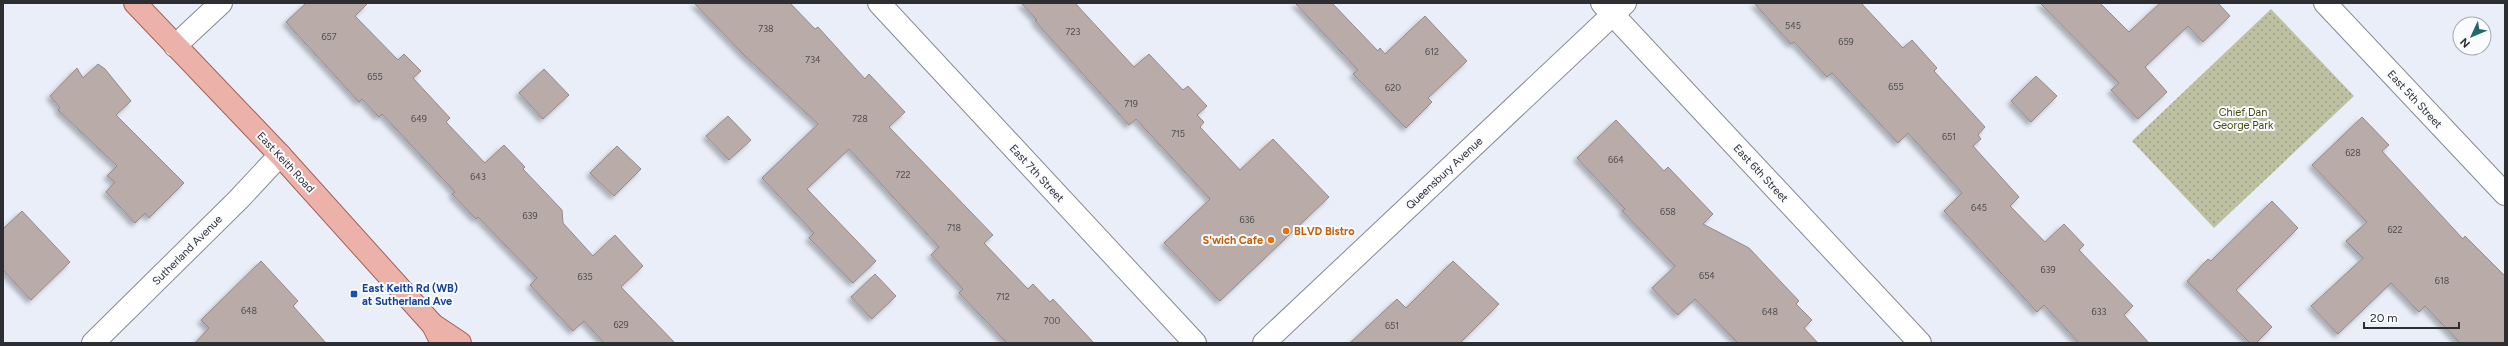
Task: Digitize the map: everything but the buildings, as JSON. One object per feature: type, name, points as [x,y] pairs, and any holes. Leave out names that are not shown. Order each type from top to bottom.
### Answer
[{"type":"main road","name":"East Keith Road","points":[[135,3],[280,155],[438,334],[460,343]]},
{"type":"street","points":[[175,46],[221,3]]},
{"type":"street","name":"East 7th Street","points":[[879,3],[1195,343]]},
{"type":"street","name":"East 5th Street","points":[[2325,3],[2505,194]]},
{"type":"street","name":"Queensbury Avenue","points":[[1264,343],[1613,7]]},
{"type":"street","name":"East 6th Street","points":[[1613,7],[1920,343]]},
{"type":"street","name":"Sutherland Avenue","points":[[93,343],[239,199],[280,155]]},
{"type":"green space","name":"Chief Dan George Park","points":[[2271,9],[2354,96],[2214,228],[2132,141]]},
{"type":"place","name":"BLVD Bistro","points":[[1286,231]]},
{"type":"place","name":"S'wich Cafe","points":[[1271,240]]},
{"type":"place","name":"East Keith Rd (WB) at Sutherland Ave","points":[[354,294]]}]
